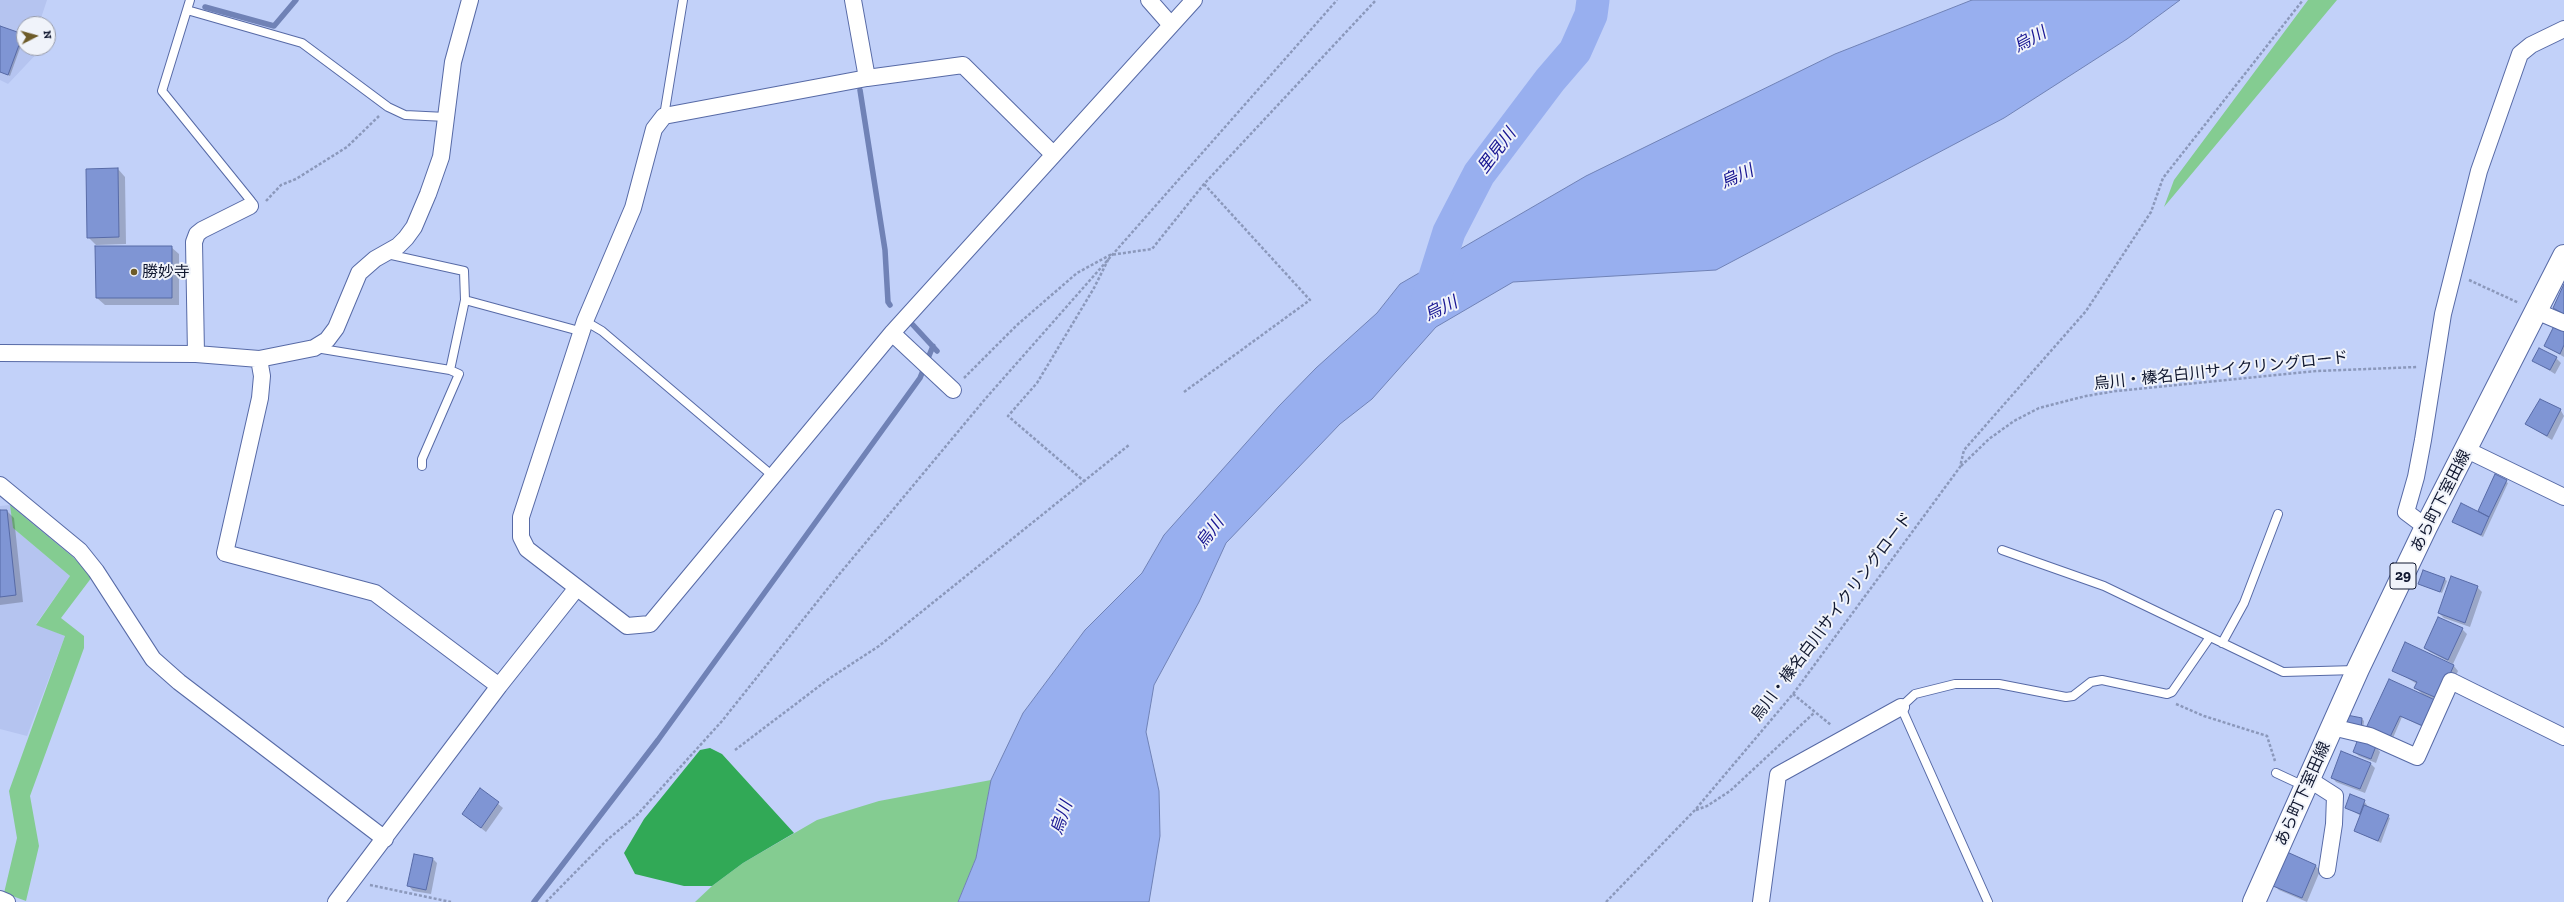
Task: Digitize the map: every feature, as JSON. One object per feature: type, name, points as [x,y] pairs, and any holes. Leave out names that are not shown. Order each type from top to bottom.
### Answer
[{"type":"main road","name":"あら町下室田線","points":[[2254,902],[2308,784],[2332,726],[2426,527],[2467,450],[2564,256]]},
{"type":"street","points":[[0,353],[196,354],[259,359],[314,348],[327,340],[336,328],[359,273],[375,259],[387,254],[398,246],[410,232],[428,194],[441,156],[453,62],[470,0]]},
{"type":"street","points":[[853,0],[867,78]]},
{"type":"street","points":[[1149,0],[1171,25]]},
{"type":"street","points":[[1053,154],[963,65],[867,78],[664,116],[654,129],[633,208],[584,326],[520,526],[521,537],[527,549],[576,589],[627,626],[650,624],[892,334],[1053,154],[1194,0]]},
{"type":"street","points":[[2426,527],[2406,512],[2418,470],[2434,368],[2452,272],[2479,171],[2520,54],[2531,45],[2564,29]]},
{"type":"street","points":[[196,354],[194,242],[197,234],[202,230],[250,206]]},
{"type":"street","points":[[2536,311],[2564,323]]},
{"type":"street","points":[[892,334],[953,390]]},
{"type":"street","points":[[259,359],[262,376],[260,398],[225,553],[375,592],[499,686]]},
{"type":"street","points":[[2467,450],[2564,497]]},
{"type":"street","points":[[0,485],[80,552],[96,571],[153,659],[179,682],[385,839]]},
{"type":"street","points":[[336,902],[499,686],[576,589]]},
{"type":"street","points":[[2332,726],[2370,736],[2416,757],[2451,681],[2564,737]]},
{"type":"street","points":[[1761,902],[1778,775],[1901,707]]},
{"type":"street","points":[[2308,784],[2335,796],[2334,824],[2327,870]]},
{"type":"street","points":[[0,899],[7,902]]},
{"type":"lane","points":[[190,0],[162,91],[251,201],[250,206]]},
{"type":"lane","points":[[664,116],[683,0]]},
{"type":"lane","points":[[187,10],[302,43],[388,107],[405,115],[446,117]]},
{"type":"lane","points":[[387,254],[464,271],[465,300],[450,370]]},
{"type":"lane","points":[[465,300],[602,331],[774,477]]},
{"type":"lane","points":[[314,348],[450,370],[459,374],[422,459],[422,466]]},
{"type":"lane","points":[[2222,643],[2244,603],[2278,514]]},
{"type":"lane","points":[[2002,550],[2104,586],[2283,672],[2358,670]]},
{"type":"lane","points":[[1988,902],[1901,707],[1915,694],[1955,684],[1999,684],[2066,697],[2072,696],[2091,682],[2102,680],[2167,694],[2172,692],[2210,638]]},
{"type":"lane","points":[[2276,773],[2308,784]]},
{"type":"path","points":[[546,902],[607,840],[637,815],[722,721],[837,576],[986,398],[1110,255],[1337,0]]},
{"type":"path","points":[[953,390],[1044,301],[1077,273],[1110,255],[1152,249],[1204,184],[1376,0]]},
{"type":"path","name":"烏川・榛名白川サイクリングロード","points":[[1960,467],[1964,450],[2086,311],[2151,212],[2163,178],[2303,0]]},
{"type":"path","points":[[250,206],[261,207],[281,185],[296,179],[347,147],[388,107]]},
{"type":"path","points":[[1184,392],[1310,300],[1204,184]]},
{"type":"path","points":[[1085,482],[1008,416],[1037,383],[1094,288],[1110,255]]},
{"type":"path","points":[[2452,272],[2536,311]]},
{"type":"path","name":"烏川・榛名白川サイクリングロード","points":[[1606,902],[1695,810],[1793,694],[1960,467],[1989,439],[2014,421],[2039,408],[2086,396],[2116,391],[2317,371],[2434,368]]},
{"type":"path","points":[[736,750],[830,678],[879,646],[1085,482],[1129,445]]},
{"type":"path","points":[[1695,810],[1707,806],[1730,791],[1814,713],[1793,694]]},
{"type":"path","points":[[2172,702],[2204,716],[2267,736],[2276,773]]},
{"type":"path","points":[[352,881],[451,902]]},
{"type":"shaded area","points":[[0,0],[47,0],[42,16],[16,16],[16,56],[34,56],[8,84],[0,80]]},
{"type":"shaded area","points":[[10,505],[13,528],[70,576],[36,624],[65,636],[27,736],[0,729],[0,506]]},
{"type":"green space","points":[[2308,0],[2337,0],[2164,207],[2174,180]]},
{"type":"green space","points":[[10,505],[73,557],[92,577],[61,618],[84,636],[84,648],[30,796],[39,846],[26,901],[4,893],[17,838],[9,791],[65,636],[36,625],[70,576],[13,528]]},
{"type":"green space","points":[[710,748],[722,754],[794,833],[743,863],[712,886],[684,886],[635,874],[624,853],[644,819],[700,750]]},
{"type":"green space","points":[[991,780],[976,858],[958,902],[695,902],[712,886],[743,863],[817,820],[879,801]]},
{"type":"water","name":"烏川","points":[[1972,0],[2180,0],[2127,39],[2004,118],[1716,270],[1513,282],[1436,327],[1372,399],[1340,424],[1226,543],[1199,602],[1154,685],[1146,732],[1159,791],[1160,836],[1149,902],[958,902],[976,858],[991,780],[1023,713],[1085,630],[1142,573],[1164,535],[1279,406],[1316,368],[1377,313],[1400,284],[1586,176],[1835,54]]},
{"type":"building","points":[[0,26],[16,32],[16,53],[8,75],[0,72]]},
{"type":"building","points":[[118,168],[119,237],[87,238],[86,169]]},
{"type":"building","name":"勝妙寺","points":[[95,246],[172,246],[172,298],[96,298]]},
{"type":"building","points":[[2564,284],[2564,314],[2553,308]]},
{"type":"building","points":[[2555,324],[2564,329],[2564,345],[2560,354],[2544,346]]},
{"type":"building","points":[[2539,348],[2557,357],[2550,370],[2532,361]]},
{"type":"building","points":[[2540,399],[2561,409],[2547,436],[2525,424]]},
{"type":"building","points":[[2495,474],[2507,480],[2489,517],[2478,511]]},
{"type":"building","points":[[2461,503],[2489,517],[2481,535],[2452,522]]},
{"type":"building","points":[[0,510],[7,510],[16,595],[0,597]]},
{"type":"building","points":[[2423,570],[2445,578],[2440,592],[2418,584]]},
{"type":"building","points":[[2451,576],[2478,586],[2465,623],[2438,613]]},
{"type":"building","points":[[2438,617],[2463,628],[2448,660],[2424,648]]},
{"type":"building","points":[[2405,642],[2454,665],[2439,699],[2414,688],[2417,682],[2392,671]]},
{"type":"building","points":[[2389,679],[2435,700],[2423,726],[2400,716],[2390,737],[2367,726]]},
{"type":"building","points":[[2347,715],[2362,718],[2361,729],[2346,727]]},
{"type":"building","points":[[2358,739],[2376,746],[2371,759],[2353,752]]},
{"type":"building","points":[[2341,751],[2371,763],[2360,789],[2331,778]]},
{"type":"building","points":[[480,788],[499,802],[481,828],[462,814]]},
{"type":"building","points":[[2350,794],[2365,800],[2360,814],[2345,808]]},
{"type":"building","points":[[2364,805],[2389,815],[2378,841],[2354,831]]},
{"type":"building","points":[[2287,852],[2316,865],[2302,898],[2273,886]]},
{"type":"building","points":[[414,854],[433,858],[426,890],[407,886]]},
{"type":"waterway","points":[[205,7],[274,26],[296,0]]},
{"type":"waterway","name":"里見川","points":[[1426,305],[1449,232],[1479,174],[1550,80],[1575,51],[1591,15],[1593,0]]},
{"type":"waterway","points":[[860,90],[885,250],[888,302],[890,305]]},
{"type":"waterway","points":[[913,325],[937,351]]},
{"type":"waterway","points":[[534,902],[658,740],[920,378],[933,346]]},
{"type":"place","name":"勝妙寺","points":[[134,272]]}]
